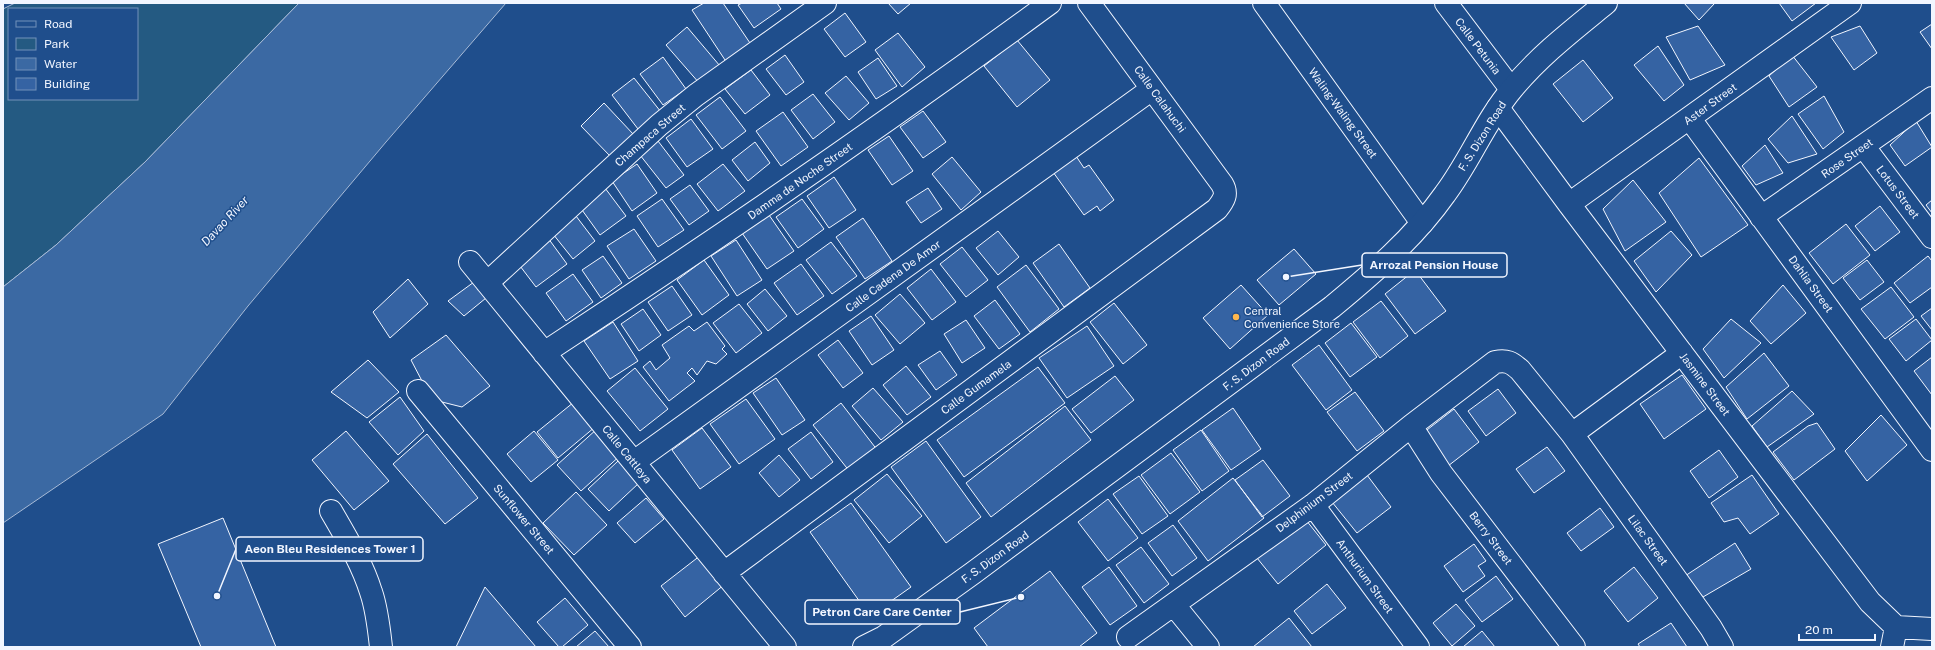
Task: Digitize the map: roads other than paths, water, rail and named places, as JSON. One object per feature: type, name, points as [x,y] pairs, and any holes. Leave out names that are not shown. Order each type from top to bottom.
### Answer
[{"type":"street","name":"Damma de Noche Street","points":[[544,353],[691,257],[951,76],[1050,3]]},
{"type":"street","name":"Calle Calahuchi","points":[[1089,3],[1222,184],[1226,190],[1225,197]]},
{"type":"street","name":"Waling-Waling Street","points":[[1264,3],[1422,223]]},
{"type":"street","name":"Calle Petunia","points":[[1446,3],[1511,89]]},
{"type":"street","name":"F. S. Dizon Road","points":[[864,647],[888,642],[980,569],[1332,307],[1384,263],[1422,223],[1446,193],[1511,89],[1534,65],[1606,3]]},
{"type":"street","name":"Aster Street","points":[[1569,204],[1690,119],[1850,3]]},
{"type":"street","name":"Champaca Street","points":[[487,282],[659,124],[811,7]]},
{"type":"street","name":"Calle Cadena De Amor","points":[[634,462],[1152,89]]},
{"type":"street","name":"Rose Street","points":[[1761,217],[1864,147],[1932,98]]},
{"type":"street","name":"Jasmine Street","points":[[1498,108],[1870,602],[1894,637],[1932,628]]},
{"type":"street","name":"Dahlia Street","points":[[1690,119],[1932,450]]},
{"type":"street","name":"Lotus Street","points":[[1864,147],[1932,237]]},
{"type":"street","name":"Calle Gumamela","points":[[724,573],[1217,209],[1225,197]]},
{"type":"street","name":"Calle Cattleya","points":[[470,262],[785,647]]},
{"type":"street","points":[[1572,434],[1682,353]]},
{"type":"street","name":"Lilac Street","points":[[1495,362],[1504,361],[1512,363],[1572,434],[1711,628],[1722,647]]},
{"type":"street","name":"Delphinium Street","points":[[1128,637],[1313,505],[1411,426],[1495,362]]},
{"type":"street","name":"Sunflower Street","points":[[418,391],[630,647]]},
{"type":"street","name":"Berry Street","points":[[1411,426],[1441,473],[1574,647]]},
{"type":"street","name":"Anthurium Street","points":[[1313,505],[1418,647]]},
{"type":"street","points":[[331,511],[359,560],[372,593],[378,618],[381,647]]},
{"type":"street","points":[[1174,605],[1208,647]]},
{"type":"water","name":"Davao River","points":[[299,3],[506,3],[386,142],[248,306],[163,414],[3,523],[3,287],[56,245],[145,162]]},
{"type":"place","name":"Arrozal Pension House","points":[[1286,277]]},
{"type":"place","name":"Central Convenience Store","points":[[1236,317]]},
{"type":"place","name":"Aeon Bleu Residences Tower 1","points":[[217,596]]},
{"type":"place","name":"Petron Care Care Center","points":[[1021,597]]}]
